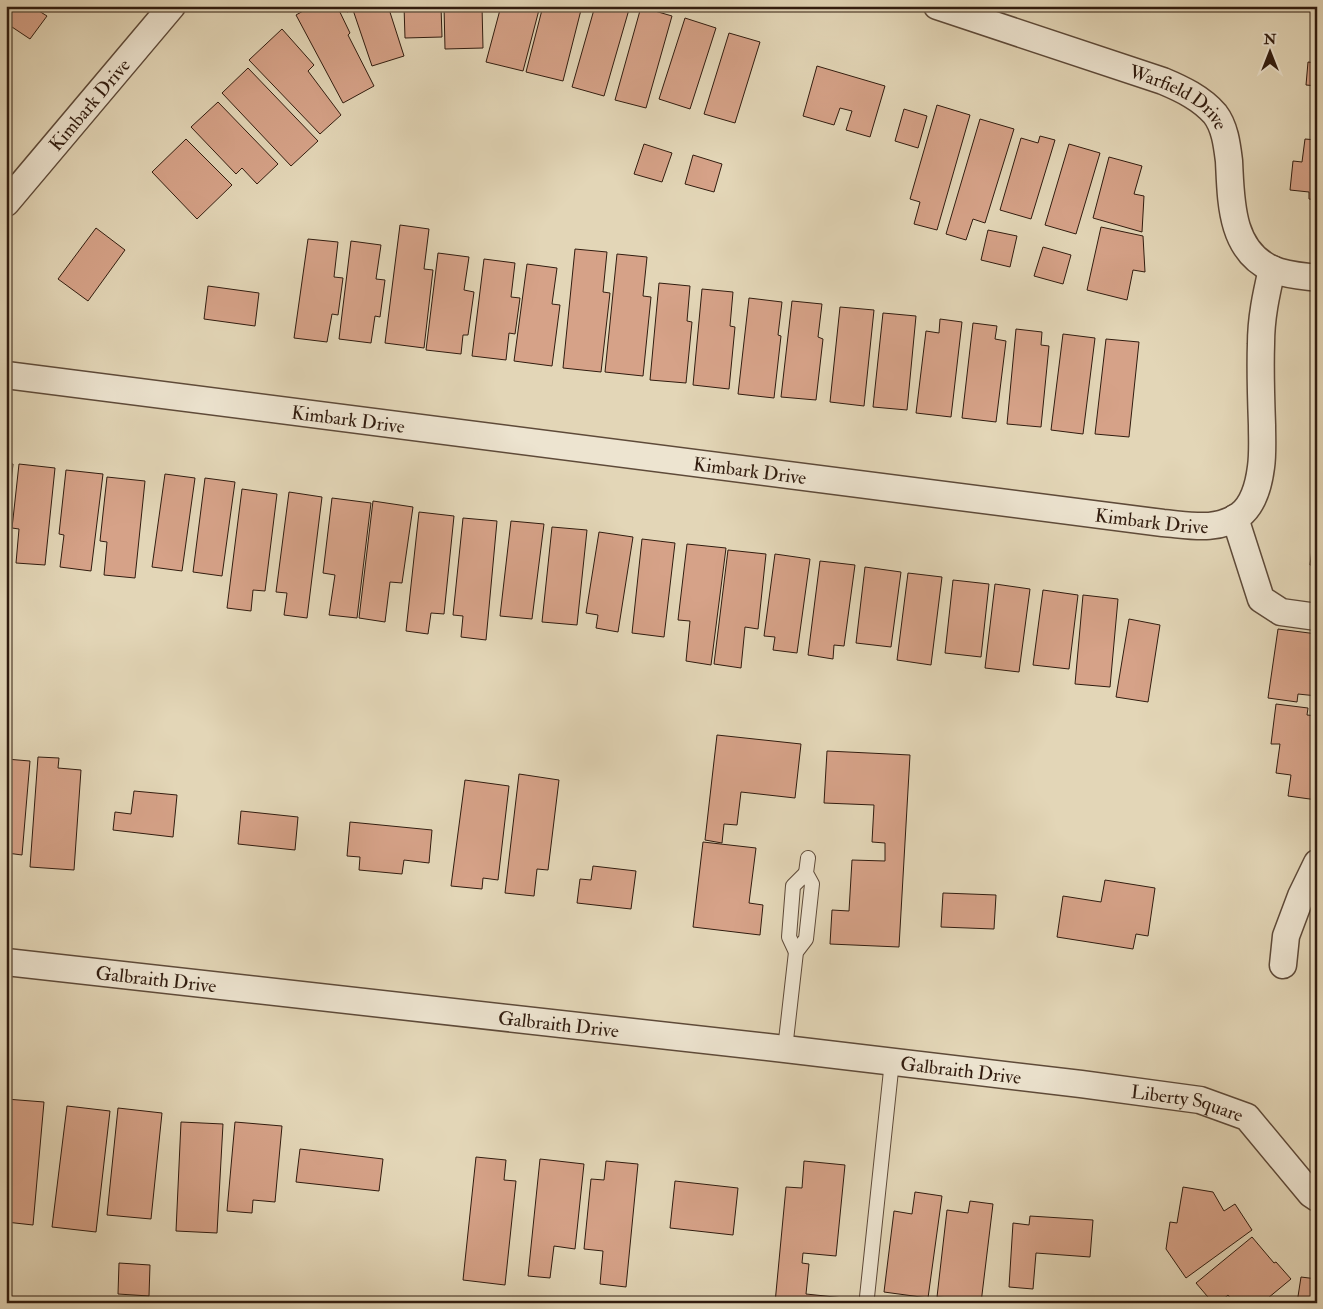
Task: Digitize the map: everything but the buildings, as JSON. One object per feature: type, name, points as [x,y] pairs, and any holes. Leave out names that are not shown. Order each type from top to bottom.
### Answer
[{"type":"street","name":"Warfield Drive","points":[[937,6],[1154,77],[1193,95],[1215,114],[1226,138],[1233,208],[1238,233],[1249,253],[1257,260],[1281,273],[1317,278]]},
{"type":"street","name":"Kimbark Drive","points":[[6,203],[158,11]]},
{"type":"street","name":"Kimbark Drive","points":[[6,375],[1163,523],[1210,526],[1226,523],[1242,513],[1249,505],[1254,494],[1261,466],[1261,344],[1264,302],[1272,269]]},
{"type":"street","points":[[1235,518],[1261,599],[1281,612],[1317,617]]},
{"type":"street","points":[[1283,966],[1286,936],[1301,896],[1317,863]]},
{"type":"street","name":"Galbraith Drive","points":[[6,962],[892,1061],[1110,1088]]},
{"type":"street","name":"Liberty Square","points":[[1110,1088],[1200,1100],[1247,1117],[1311,1194],[1317,1198]]},
{"type":"lane","points":[[785,1049],[796,952],[788,937],[794,886],[806,873],[808,858]]},
{"type":"lane","points":[[867,1297],[892,1061]]}]
